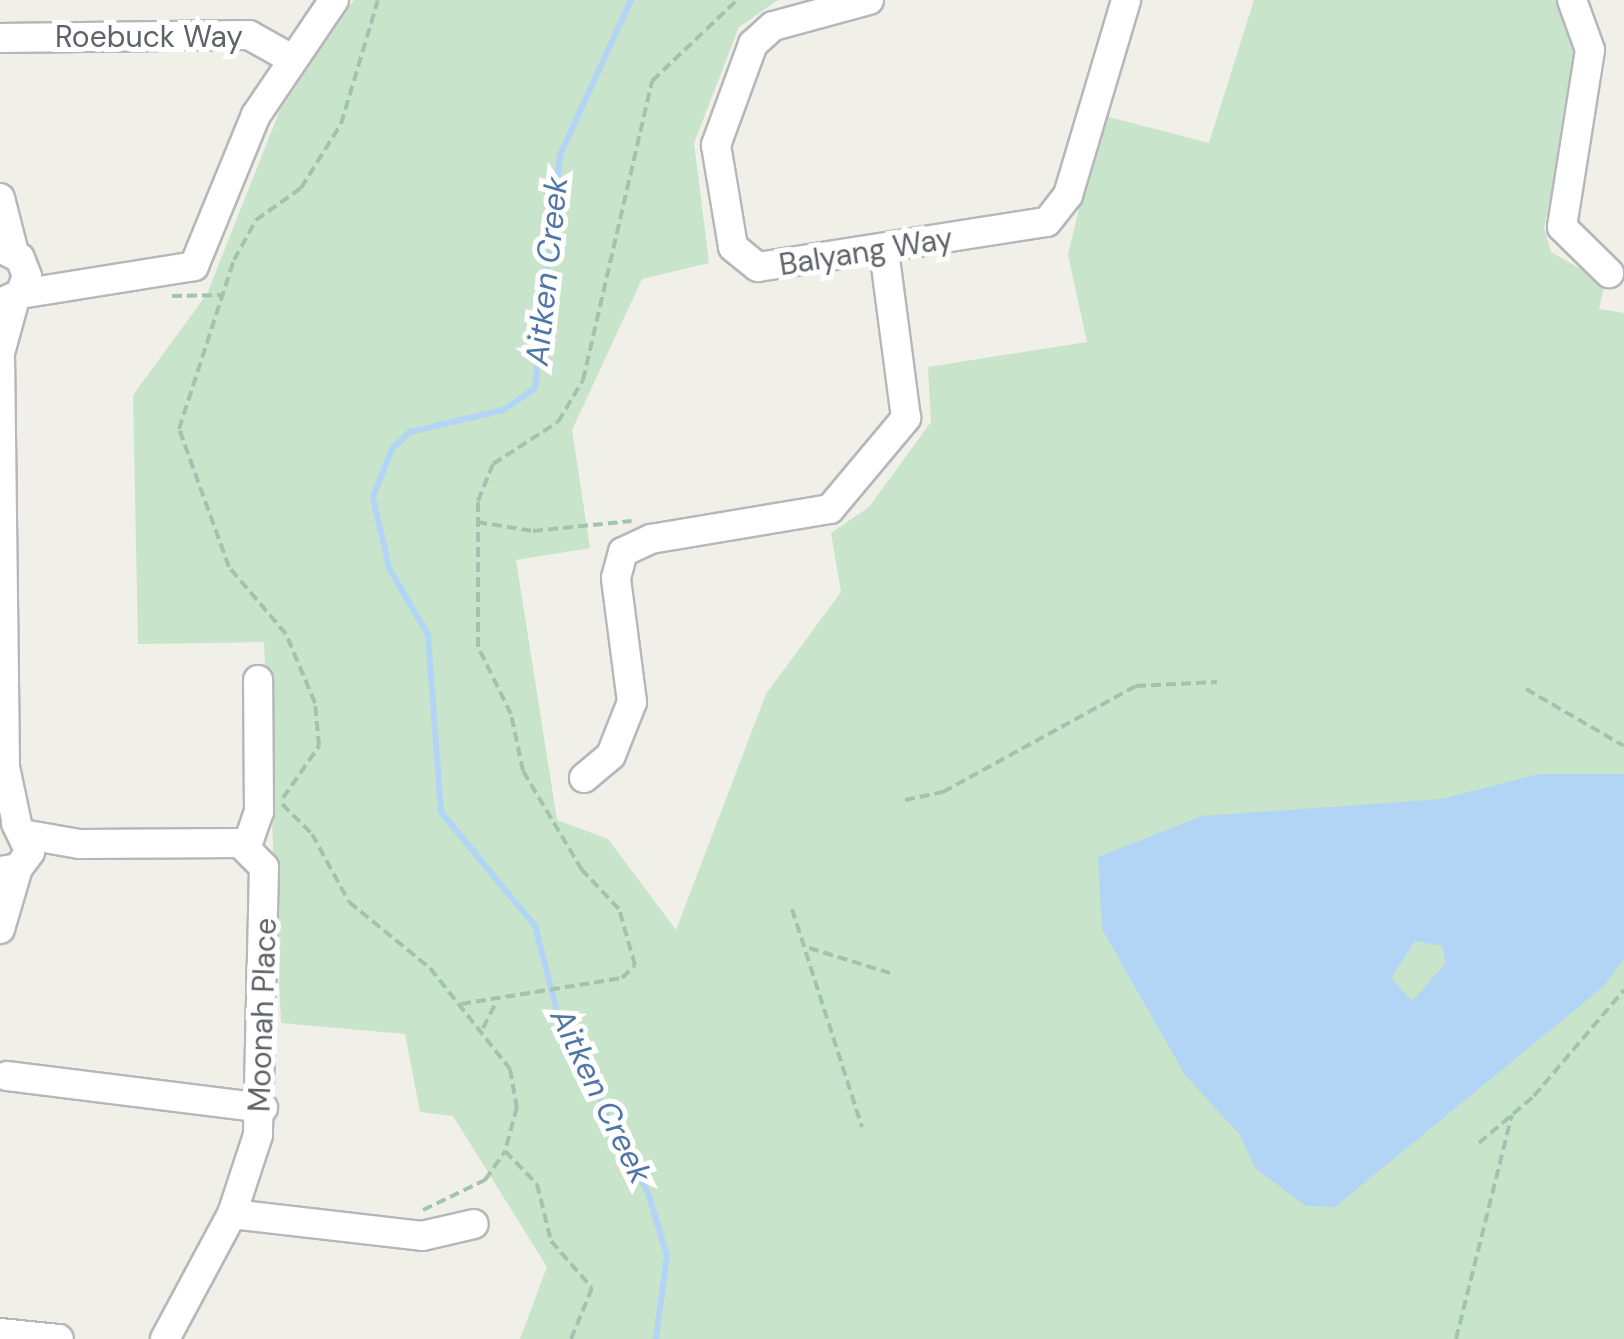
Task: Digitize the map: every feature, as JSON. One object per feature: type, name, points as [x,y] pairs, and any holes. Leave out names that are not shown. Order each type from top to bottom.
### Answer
[{"type":"street","points":[[11,253],[94,276],[172,276],[199,260],[250,128],[292,58],[334,0]]},
{"type":"street","name":"Balyang Way","points":[[870,0],[763,31],[716,151],[729,234],[749,262],[775,268],[1054,217],[1126,0]]},
{"type":"street","points":[[1587,2],[1590,37],[1580,114],[1569,158],[1562,227],[1617,276]]},
{"type":"street","name":"Roebuck Way","points":[[0,38],[250,35],[292,58]]},
{"type":"street","points":[[0,198],[11,253],[12,299],[0,353],[2,778],[15,846],[0,925]]},
{"type":"street","points":[[584,778],[611,755],[632,702],[616,578],[623,552],[667,535],[830,509],[906,418],[884,250]]},
{"type":"street","points":[[12,299],[94,276]]},
{"type":"street","points":[[15,846],[247,846],[260,812],[258,680]]},
{"type":"street","name":"Moonah Place","points":[[165,1339],[232,1214],[263,1108],[266,879],[247,846]]},
{"type":"street","points":[[7,1076],[263,1108]]},
{"type":"street","points":[[232,1214],[422,1236],[474,1224]]},
{"type":"street","points":[[0,1333],[59,1339]]},
{"type":"path","points":[[378,0],[341,124],[301,188],[256,220],[222,295],[179,439],[229,567],[292,644],[315,702],[319,746],[279,802],[312,834],[349,902],[462,1004],[483,1028],[516,1082],[505,1151],[485,1180],[414,1214]]},
{"type":"path","points":[[462,1004],[601,982],[631,972],[633,945],[619,909],[570,854],[518,760],[511,714],[478,647],[477,522],[486,474],[558,422],[583,380],[652,81],[737,0]]},
{"type":"path","points":[[172,296],[222,295]]},
{"type":"path","points":[[477,522],[551,530],[644,519]]},
{"type":"path","points":[[905,800],[942,792],[1136,686],[1217,682]]},
{"type":"path","points":[[1526,689],[1624,746]]},
{"type":"path","points":[[792,909],[809,948],[862,1127]]},
{"type":"path","points":[[809,948],[890,973]]},
{"type":"path","points":[[1480,1143],[1512,1115],[1624,990]]},
{"type":"path","points":[[483,1028],[499,1001]]},
{"type":"path","points":[[1456,1339],[1512,1115]]},
{"type":"path","points":[[505,1151],[537,1184],[551,1242],[590,1279],[572,1339]]},
{"type":"green space","points":[[354,0],[778,0],[739,27],[694,143],[709,263],[642,279],[572,430],[590,548],[516,560],[557,820],[608,839],[676,930],[766,694],[841,592],[831,533],[869,507],[931,422],[928,367],[1087,342],[1068,255],[1101,115],[1209,143],[1254,0],[1559,0],[1583,38],[1544,228],[1551,252],[1605,283],[1599,309],[1624,313],[1624,1339],[520,1339],[547,1267],[453,1116],[420,1112],[405,1034],[281,1023],[264,642],[138,644],[133,395],[207,294],[280,110]]},
{"type":"water","points":[[1538,774],[1624,774],[1624,959],[1604,986],[1335,1207],[1306,1206],[1255,1168],[1240,1135],[1185,1075],[1102,929],[1098,857],[1202,816],[1442,799]],"holes":[[[1415,941],[1442,946],[1446,963],[1412,1001],[1391,978]]]},
{"type":"waterway","name":"Aitken Creek","points":[[631,0],[560,155],[535,388],[503,410],[410,432],[392,449],[373,497],[389,568],[428,635],[441,812],[535,926],[559,1019],[648,1193],[667,1255],[656,1339]]}]
